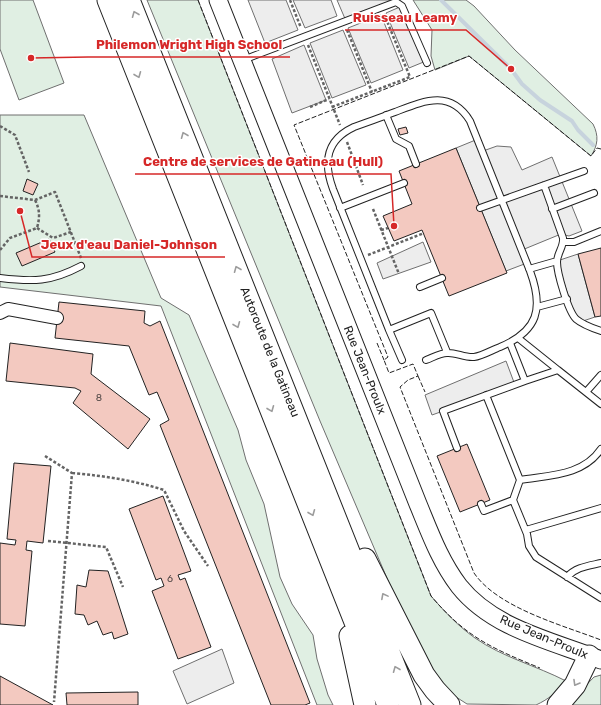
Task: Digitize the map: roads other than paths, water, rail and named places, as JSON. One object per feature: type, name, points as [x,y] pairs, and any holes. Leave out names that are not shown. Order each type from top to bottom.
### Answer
[{"type":"highway","name":"Autoroute de la Gatineau","points":[[108,0],[388,705]]},
{"type":"highway","name":"Autoroute de la Gatineau","points":[[130,0],[410,705]]},
{"type":"highway","points":[[313,461],[422,671],[435,690],[449,705]]},
{"type":"highway","points":[[339,581],[365,705]]},
{"type":"highway","points":[[558,705],[595,658]]},
{"type":"street","name":"Rue Jean-Proulx","points":[[218,0],[418,504],[445,564],[466,593],[487,611],[510,624],[595,658]]},
{"type":"street","points":[[0,313],[8,309],[57,318]]},
{"type":"lane","points":[[242,60],[396,2],[402,6],[427,63]]},
{"type":"lane","points":[[402,360],[340,208],[327,171],[327,160],[336,140],[349,129],[430,100],[446,101],[456,106],[468,116],[530,269],[536,290],[537,307],[532,324],[518,338],[510,342],[474,357],[447,352],[426,360]]},
{"type":"lane","points":[[386,115],[396,139],[409,146],[416,164]]},
{"type":"lane","points":[[480,208],[584,171]]},
{"type":"lane","points":[[340,208],[404,183]]},
{"type":"lane","points":[[544,186],[563,242],[557,261],[567,299],[575,317],[590,328],[601,332]]},
{"type":"lane","points":[[552,209],[594,193]]},
{"type":"lane","points":[[563,242],[574,242],[601,231]]},
{"type":"lane","points":[[530,269],[557,261]]},
{"type":"lane","points":[[0,278],[42,281],[68,273],[81,266]]},
{"type":"lane","points":[[420,287],[442,278]]},
{"type":"lane","points":[[537,307],[567,299]]},
{"type":"lane","points":[[389,330],[431,313],[447,352]]},
{"type":"lane","points":[[518,338],[601,404]]},
{"type":"lane","points":[[510,342],[525,381]]},
{"type":"lane","points":[[457,448],[443,411],[558,370]]},
{"type":"lane","points":[[586,392],[601,375]]},
{"type":"lane","points":[[486,395],[520,480],[513,500],[526,530],[529,546],[536,557],[601,598]]},
{"type":"lane","points":[[520,480],[576,470],[589,463],[601,449]]},
{"type":"lane","points":[[481,504],[484,511],[513,500]]},
{"type":"lane","points":[[526,530],[601,508]]},
{"type":"lane","points":[[567,577],[571,572],[582,567],[601,563]]},
{"type":"waterway","points":[[441,0],[511,69],[522,84],[540,100],[572,121],[578,130],[593,145]]},
{"type":"place","name":"Philemon Wright High School","points":[[31,58]]},
{"type":"place","name":"Ruisseau Leamy","points":[[511,69]]},
{"type":"place","name":"Jeux d'eau Daniel-Johnson","points":[[20,211]]},
{"type":"place","name":"Centre de services de Gatineau (Hull)","points":[[394,226]]}]
